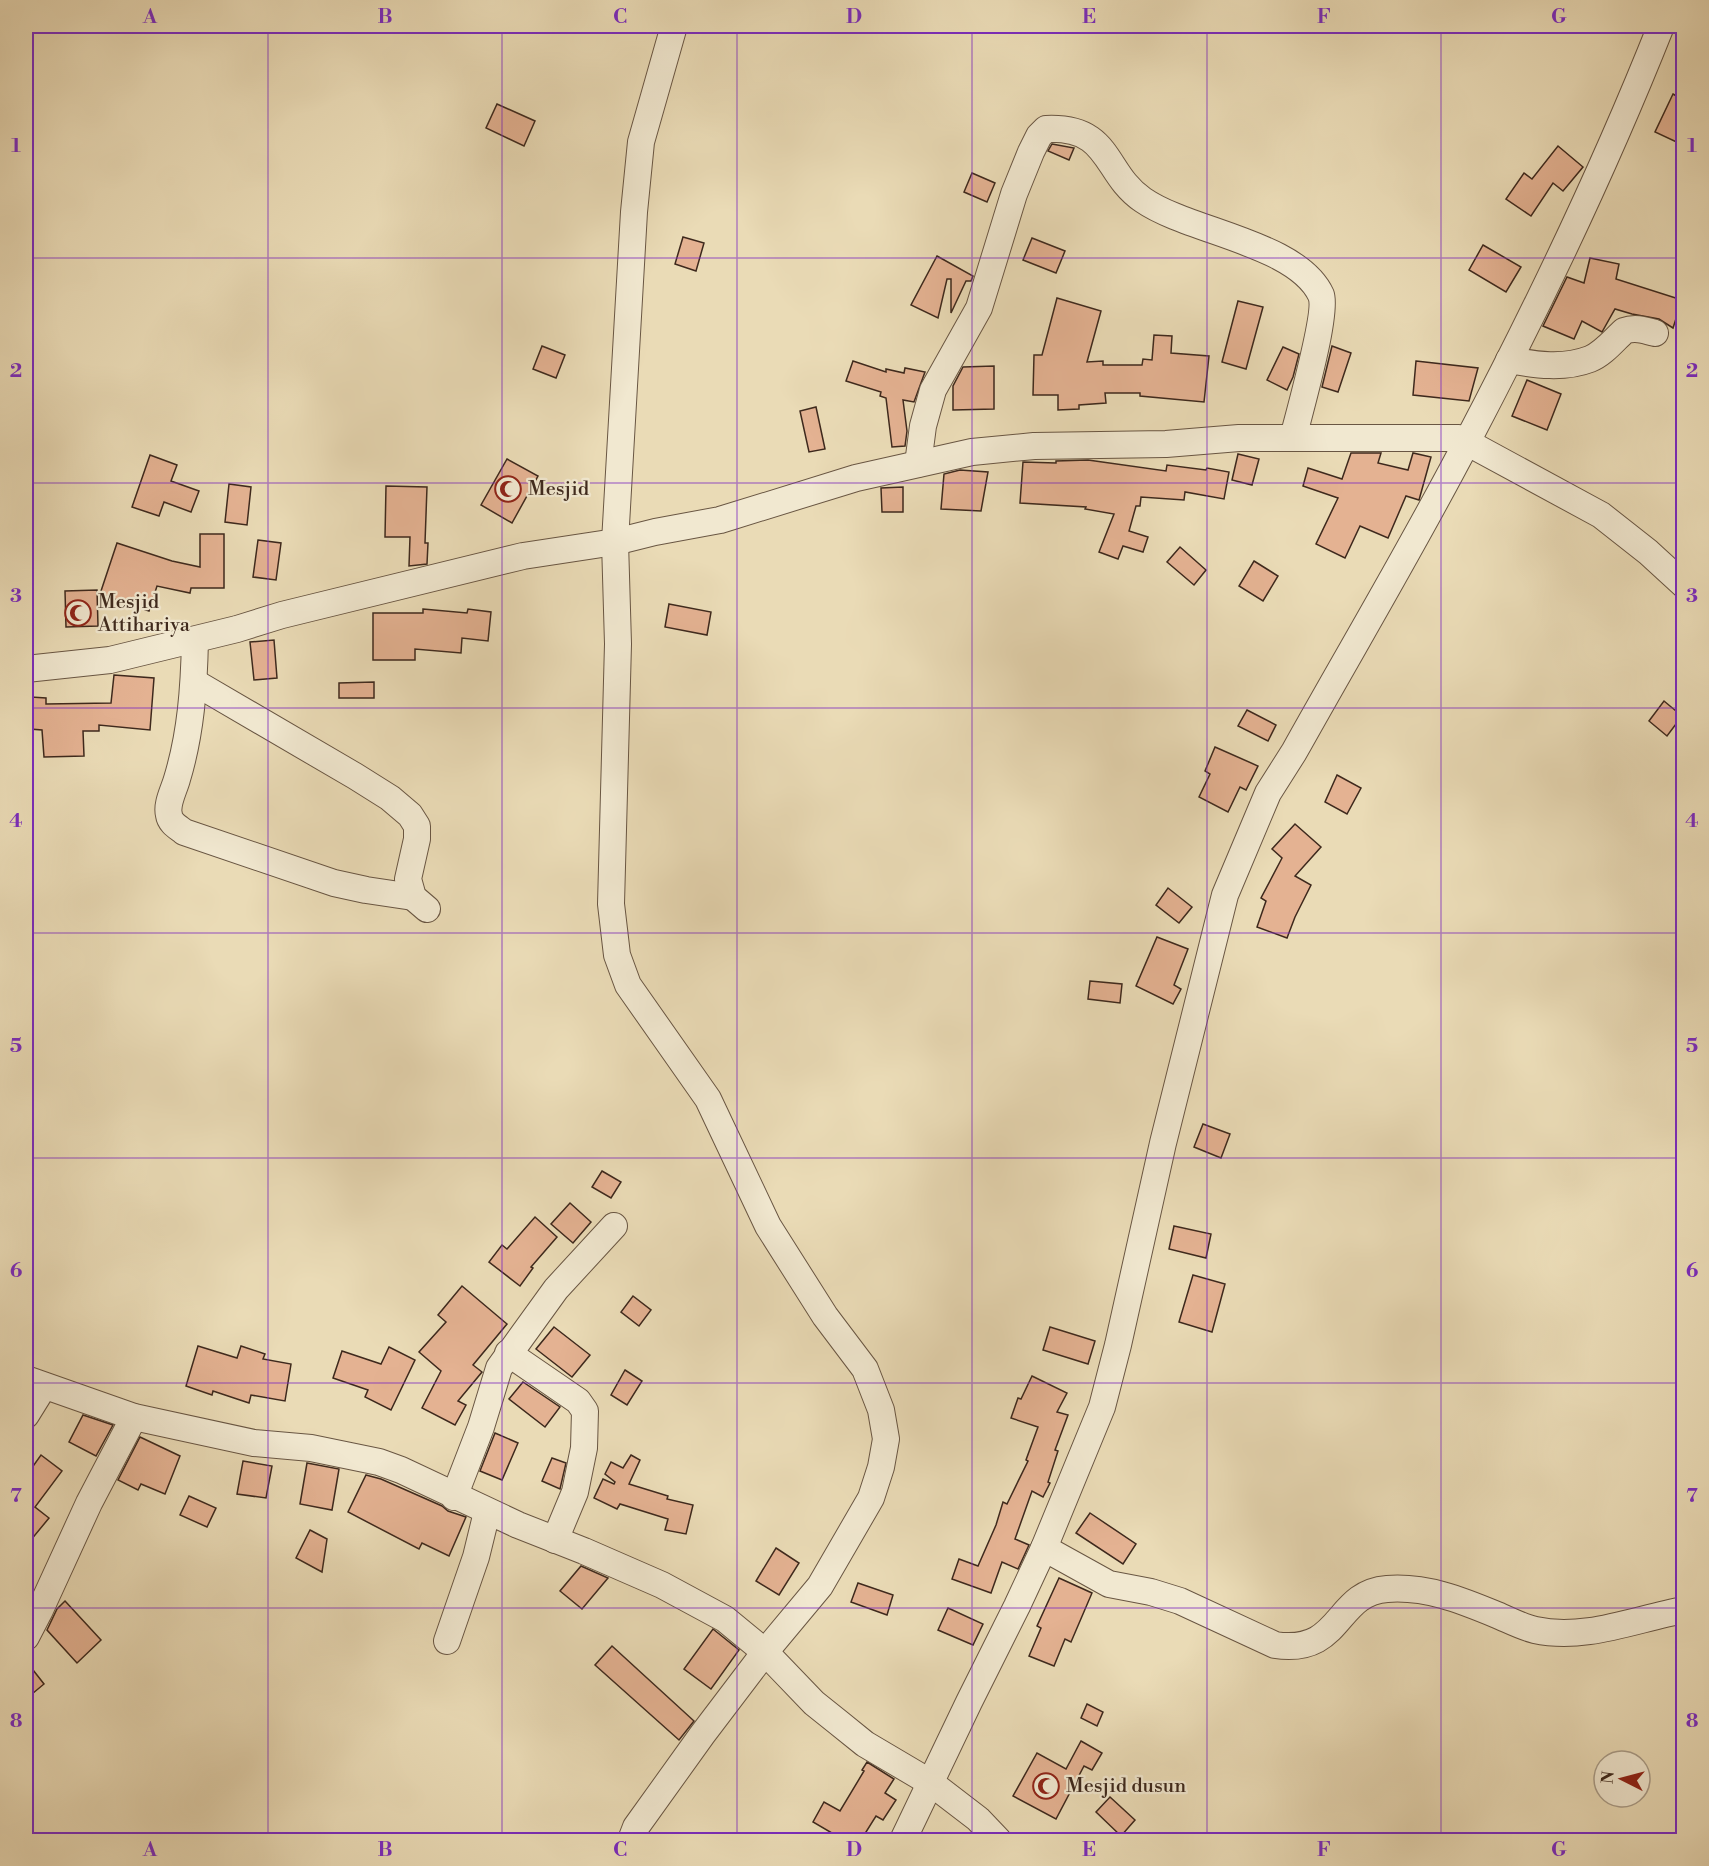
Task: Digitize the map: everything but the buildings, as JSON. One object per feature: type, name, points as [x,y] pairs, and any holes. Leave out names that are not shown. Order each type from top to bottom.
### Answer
[{"type":"street","points":[[631,1840],[636,1827],[682,1762],[765,1652],[820,1586],[871,1498],[881,1467],[886,1438],[881,1410],[865,1368],[825,1316],[768,1226],[708,1099],[628,986],[617,955],[611,904],[618,644],[615,542],[638,165],[644,131],[674,26]]},
{"type":"street","points":[[903,1840],[1044,1548],[1102,1407],[1163,1143],[1225,895],[1268,794],[1294,753],[1468,442],[1584,205],[1632,99],[1661,26]]},
{"type":"street","points":[[918,464],[923,426],[933,390],[979,308],[1014,194],[1031,152],[1039,136],[1046,129],[1060,128],[1073,131],[1103,149],[1127,186],[1142,200],[1175,217],[1258,247],[1286,261],[1308,276],[1322,297],[1321,321],[1293,438]]},
{"type":"street","points":[[1509,360],[1544,366],[1575,363],[1592,359],[1630,329],[1655,333]]},
{"type":"street","points":[[26,669],[110,660],[523,556],[615,542],[720,520],[855,478],[972,452],[1034,447],[1166,444],[1239,438],[1459,438],[1601,515],[1648,552],[1683,585]]},
{"type":"street","points":[[194,682],[355,776],[390,798],[410,815],[417,826],[417,839],[408,879],[420,903],[334,883],[184,832],[172,823],[168,815],[169,804],[188,741],[194,682],[195,639]]},
{"type":"street","points":[[454,1497],[481,1427],[499,1368],[556,1289],[614,1226]]},
{"type":"street","points":[[508,1353],[578,1401],[585,1411],[584,1448],[575,1492],[555,1540]]},
{"type":"street","points":[[26,1415],[35,1383],[134,1417],[254,1443],[311,1448],[379,1462],[401,1470],[487,1512],[662,1585],[724,1619],[765,1652],[814,1703],[838,1723],[866,1744],[931,1783],[978,1819],[998,1840]]},
{"type":"street","points":[[26,1637],[89,1503],[134,1417]]},
{"type":"street","points":[[447,1641],[476,1557],[487,1512]]},
{"type":"street","points":[[1044,1548],[1108,1584],[1171,1598],[1275,1645],[1292,1647],[1308,1645],[1323,1636],[1357,1600],[1370,1592],[1386,1589],[1420,1589],[1467,1602],[1533,1630],[1560,1634],[1612,1627],[1683,1610]]},
{"type":"place","name":"Mesjid","points":[[508,489]]},
{"type":"place","name":"Mesjid Attihariya","points":[[78,613]]},
{"type":"place","name":"Mesjid dusun","points":[[1046,1786]]}]
